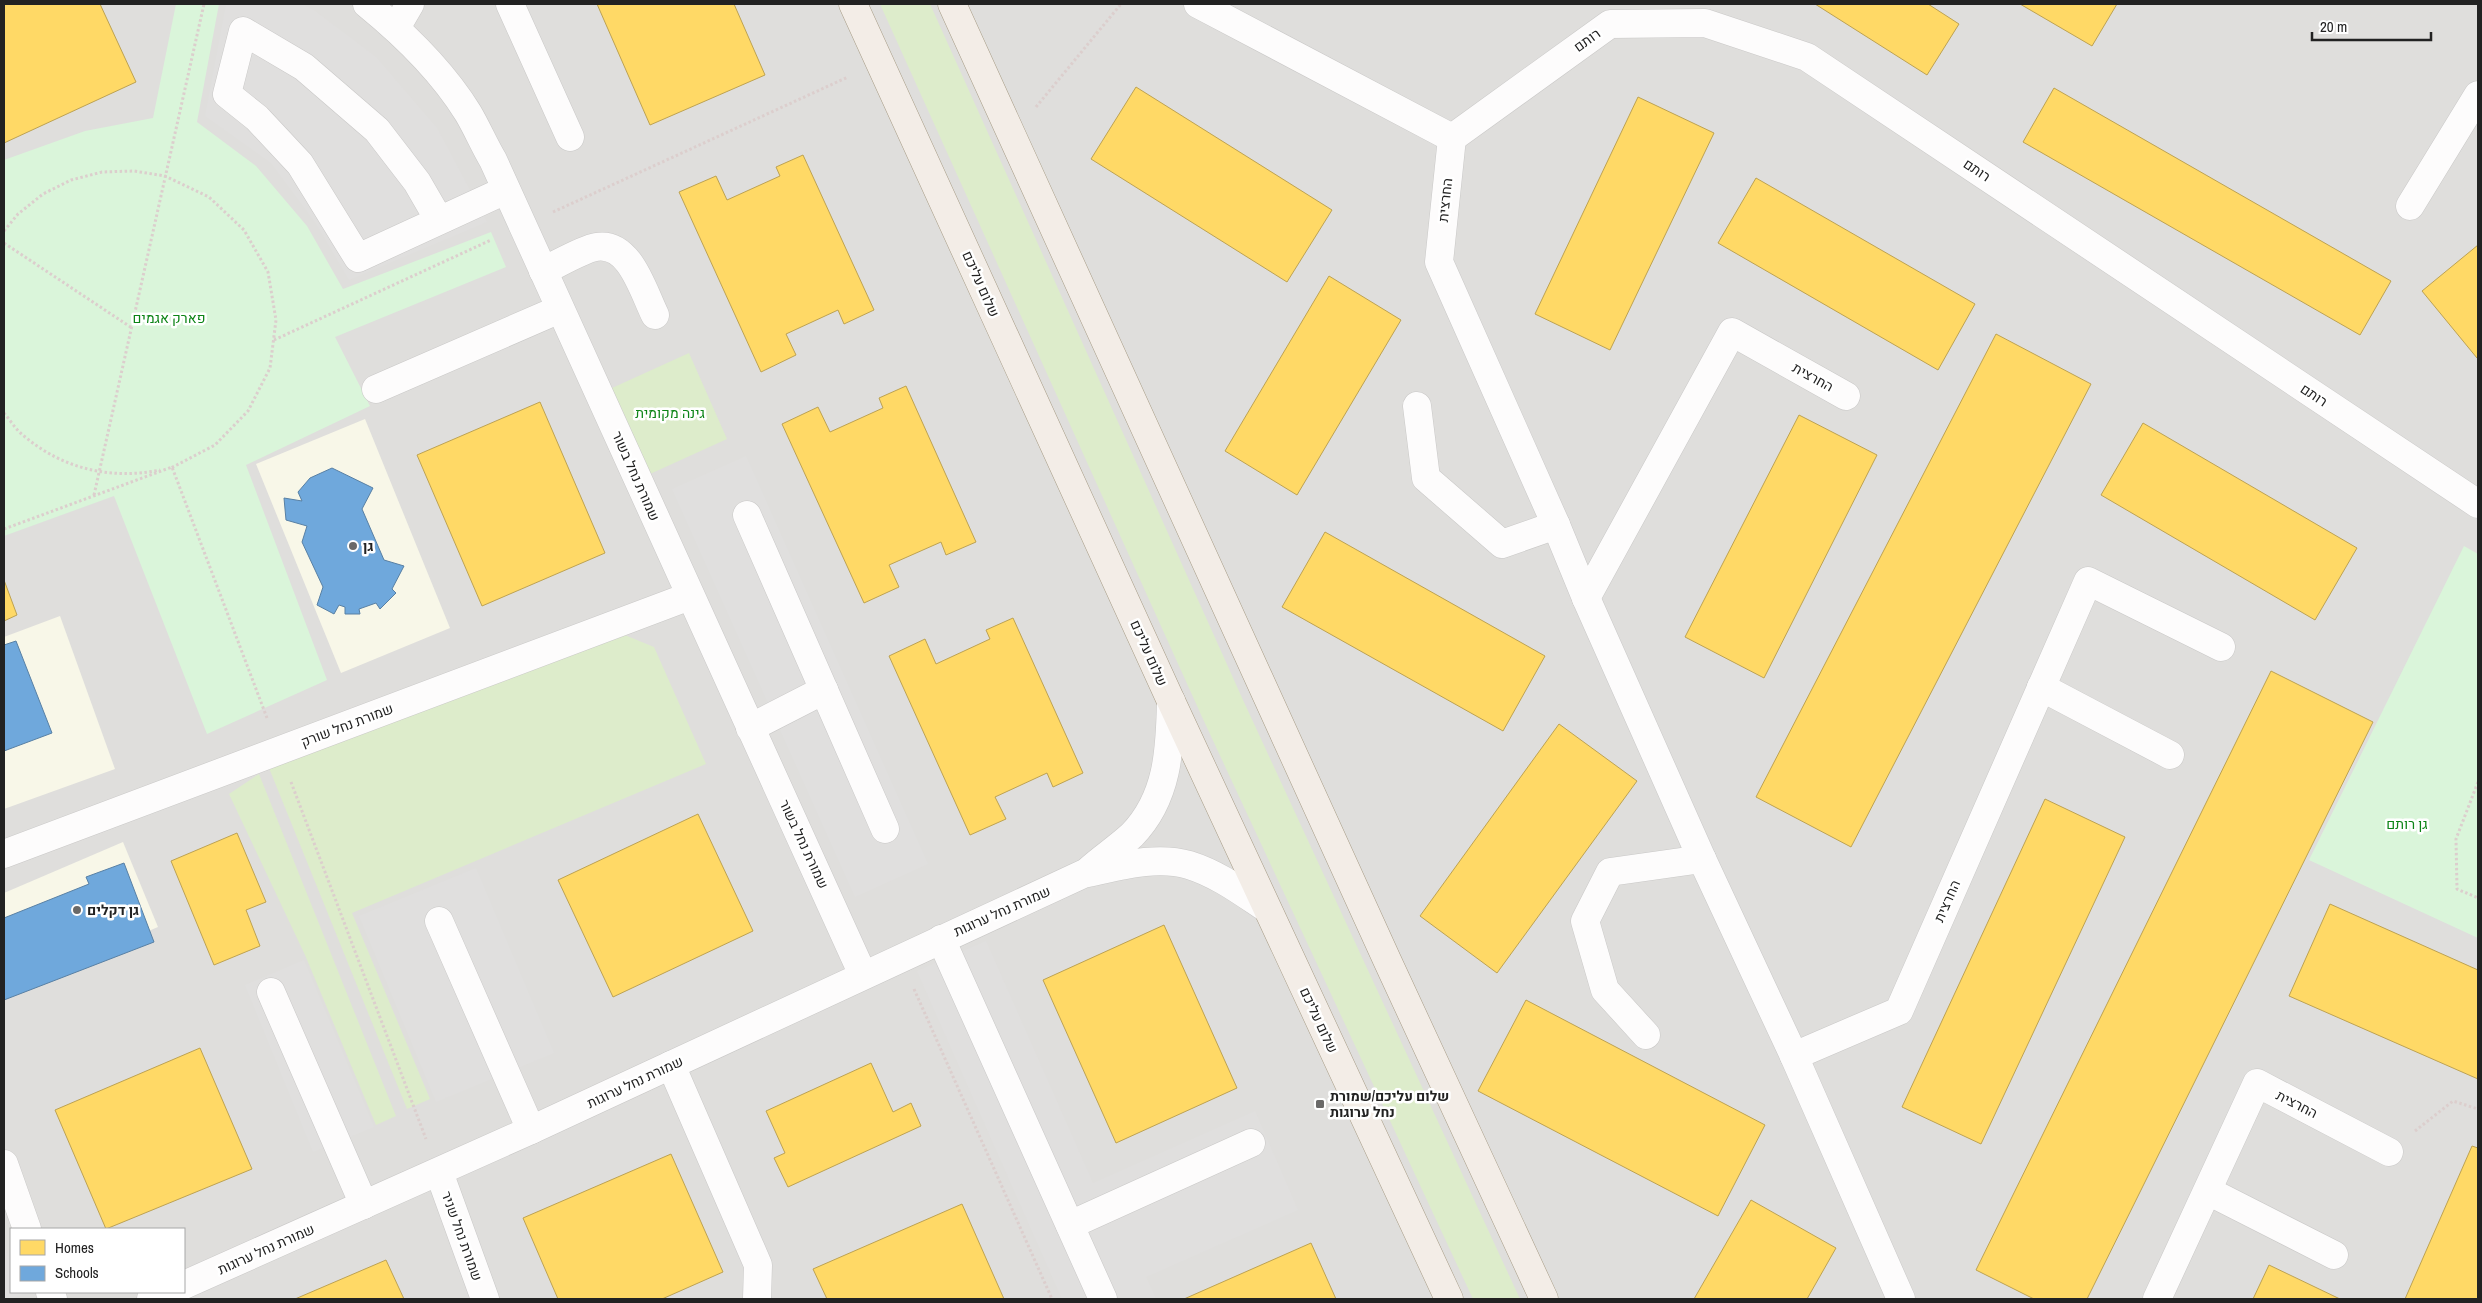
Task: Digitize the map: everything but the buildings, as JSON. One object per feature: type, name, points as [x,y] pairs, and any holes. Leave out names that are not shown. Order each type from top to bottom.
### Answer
[{"type":"main road","name":"שלום עליכם","points":[[853,4],[1171,702],[1449,1299]]},
{"type":"main road","points":[[952,4],[1378,942],[1544,1299]]},
{"type":"street","name":"שמורת נחל בשור","points":[[368,4],[396,28],[433,66],[467,112],[523,226],[863,975]]},
{"type":"street","points":[[396,28],[410,4]]},
{"type":"street","points":[[510,4],[570,136]]},
{"type":"street","points":[[1198,4],[1452,138]]},
{"type":"street","name":"רותם","points":[[1452,138],[1610,24],[1705,23],[1807,57],[2478,504]]},
{"type":"street","points":[[439,220],[417,182],[377,130],[304,68],[243,31],[227,94],[257,118],[300,164],[358,258],[506,190]]},
{"type":"street","points":[[2410,206],[2478,95]]},
{"type":"street","name":"החרצית","points":[[1452,138],[1438,262],[1556,525],[1586,598],[1702,859],[1794,1056],[1901,1299]]},
{"type":"street","points":[[543,271],[596,247],[615,248],[627,259],[655,315]]},
{"type":"street","points":[[376,389],[560,309]]},
{"type":"street","name":"החרצית","points":[[1586,598],[1732,332],[1846,396]]},
{"type":"street","points":[[1417,406],[1426,478],[1502,544],[1556,525]]},
{"type":"street","points":[[747,515],[885,829]]},
{"type":"street","name":"החרצית","points":[[1794,1056],[1898,1011],[2088,581],[2221,647]]},
{"type":"street","name":"שמורת נחל שורק","points":[[4,854],[690,596]]},
{"type":"street","points":[[2041,687],[2170,754]]},
{"type":"street","points":[[750,728],[824,690]]},
{"type":"street","name":"שמורת נחל ערוגות","points":[[185,1285],[531,1130],[1083,874],[1131,835],[1150,812],[1162,786],[1170,751],[1171,702]]},
{"type":"street","points":[[1646,1035],[1605,990],[1584,920],[1610,872],[1702,859]]},
{"type":"street","name":"שמורת נחל ערוגות","points":[[1083,874],[1153,862],[1188,865],[1220,878],[1266,908]]},
{"type":"street","points":[[439,921],[531,1130]]},
{"type":"street","points":[[941,939],[1103,1299]]},
{"type":"street","points":[[271,992],[364,1205]]},
{"type":"street","points":[[671,1065],[758,1265],[757,1299]]},
{"type":"street","name":"החרצית","points":[[2157,1299],[2256,1083],[2389,1152]]},
{"type":"street","points":[[1070,1225],[1251,1143]]},
{"type":"street","points":[[4,1164],[27,1228]]},
{"type":"street","name":"שמורת נחל שניר","points":[[439,1172],[485,1299]]},
{"type":"street","points":[[2208,1191],[2334,1255]]},
{"type":"street","points":[[151,1299],[166,1293]]},
{"type":"path","points":[[94,496],[204,4]]},
{"type":"path","points":[[1015,144],[1035,108],[1121,4]]},
{"type":"path","points":[[274,340],[880,62]]},
{"type":"path","points":[[4,231],[18,214],[43,194],[71,180],[102,172],[126,171],[165,176],[209,197],[244,230],[268,272],[276,320],[270,368],[248,411],[215,445],[172,467],[4,529]]},
{"type":"path","points":[[4,243],[132,328]]},
{"type":"path","points":[[4,413],[23,436],[59,460],[100,473],[136,475],[172,467]]},
{"type":"path","points":[[172,467],[439,1172]]},
{"type":"path","points":[[2478,782],[2456,839],[2457,889],[2478,898]]},
{"type":"path","points":[[900,958],[1052,1299]]},
{"type":"path","points":[[2389,1152],[2453,1101],[2478,1109]]},
{"type":"shaded area","points":[[4,4],[2478,4],[2478,1299],[4,1299]]},
{"type":"shaded area","points":[[226,4],[302,4],[315,11],[376,57],[437,128],[487,222],[349,280],[315,222],[271,163],[205,116]]},
{"type":"shaded area","name":"גן","points":[[365,419],[450,628],[341,673],[256,464]]},
{"type":"shaded area","points":[[746,456],[928,864],[855,897],[672,489]]},
{"type":"shaded area","points":[[60,616],[115,769],[4,809],[4,637]]},
{"type":"shaded area","name":"גן דקלים","points":[[123,842],[158,927],[4,992],[4,893]]},
{"type":"shaded area","points":[[476,868],[554,1053],[436,1102],[359,916]]},
{"type":"shaded area","points":[[986,941],[1093,1183],[1255,1111],[1298,1210],[1146,1277],[1156,1299],[1062,1299],[917,971]]},
{"type":"shaded area","points":[[304,960],[374,1127],[313,1152],[245,985]]},
{"type":"shaded area","points":[[4,1244],[10,1261],[10,1293],[23,1294],[11,1299],[4,1299]]},
{"type":"green space","name":"פארק אגמים","points":[[176,4],[219,4],[197,122],[256,166],[307,226],[343,289],[491,232],[506,267],[335,337],[370,406],[246,465],[327,680],[207,734],[114,496],[4,536],[4,160],[85,131],[153,118]]},
{"type":"green space","points":[[880,4],[930,4],[1243,700],[1520,1299],[1473,1299],[1203,719]]},
{"type":"green space","name":"גינה מקומית","points":[[689,353],[727,439],[650,474],[612,388]]},
{"type":"green space","name":"גן רותם","points":[[2464,546],[2478,554],[2478,938],[2309,860]]},
{"type":"green space","points":[[610,629],[654,647],[706,764],[352,913],[430,1099],[407,1109],[269,768]]},
{"type":"green space","points":[[259,774],[396,1116],[376,1125],[305,955],[229,794]]},
{"type":"place","name":"גן","points":[[353,546]]},
{"type":"place","name":"גן דקלים","points":[[77,910]]},
{"type":"place","name":"שלום עליכם/שמורת נחל ערוגות","points":[[1320,1104]]}]
